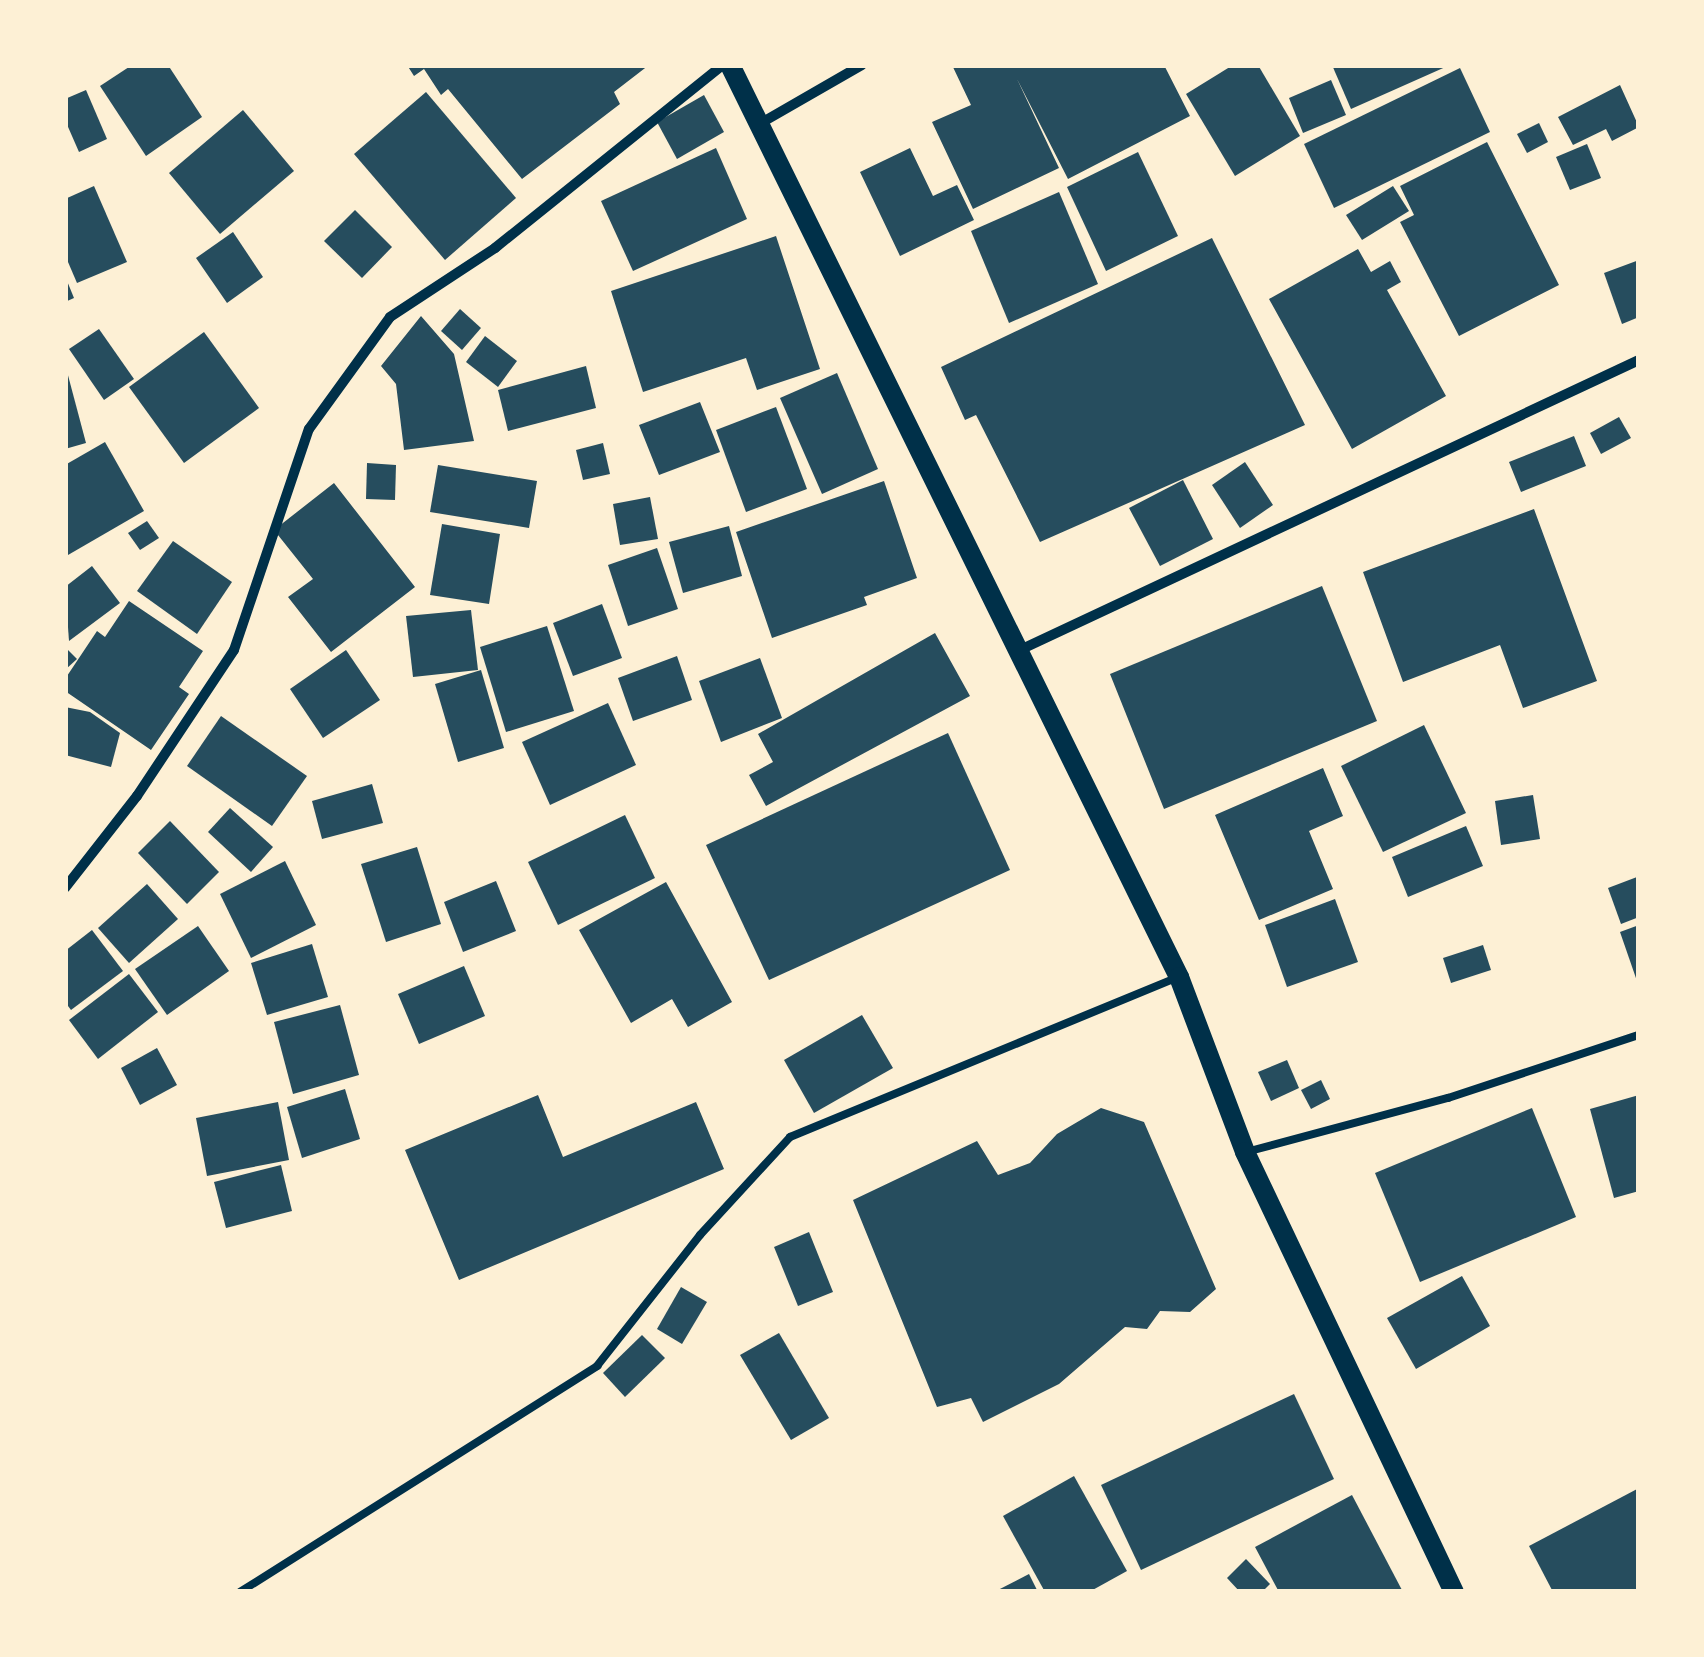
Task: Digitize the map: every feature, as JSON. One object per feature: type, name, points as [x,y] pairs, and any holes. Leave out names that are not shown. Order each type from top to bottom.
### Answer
[{"type":"main road","points":[[727,65],[761,123],[1180,977],[1245,1152],[1454,1592]]},
{"type":"street","points":[[65,888],[137,796],[234,650],[309,429],[390,317],[496,248],[727,65]]},
{"type":"street","points":[[761,123],[862,65]]},
{"type":"street","points":[[1022,649],[1639,360]]},
{"type":"lane","points":[[240,1592],[597,1366],[700,1235],[790,1136],[1180,977]]},
{"type":"lane","points":[[1245,1152],[1448,1098],[1639,1035]]},
{"type":"building","points":[[132,65],[168,65],[202,117],[146,156],[100,86]]},
{"type":"building","points":[[407,65],[649,65],[614,92],[620,104],[522,179],[448,89],[441,95],[424,69],[414,76]]},
{"type":"building","points":[[952,65],[1164,65],[1190,116],[1068,179],[1017,79],[1059,168],[973,209],[932,122],[971,105]]},
{"type":"building","points":[[1233,65],[1258,65],[1300,136],[1235,176],[1186,94]]},
{"type":"building","points":[[1332,65],[1450,65],[1351,109]]},
{"type":"building","points":[[1460,68],[1490,132],[1334,208],[1304,144]]},
{"type":"building","points":[[1331,80],[1346,115],[1303,133],[1289,98]]},
{"type":"building","points":[[1620,85],[1639,127],[1612,141],[1606,129],[1573,145],[1558,117]]},
{"type":"building","points":[[86,90],[107,139],[79,152],[65,120],[65,99]]},
{"type":"building","points":[[426,92],[516,198],[445,260],[354,154]]},
{"type":"building","points":[[704,95],[724,132],[677,159],[657,122]]},
{"type":"building","points":[[243,110],[294,171],[220,234],[169,173]]},
{"type":"building","points":[[1539,123],[1548,142],[1527,153],[1517,134]]},
{"type":"building","points":[[1487,142],[1559,285],[1459,336],[1400,222],[1414,215],[1400,186]]},
{"type":"building","points":[[1587,144],[1601,178],[1570,190],[1556,157]]},
{"type":"building","points":[[716,148],[747,219],[633,271],[601,201]]},
{"type":"building","points":[[910,148],[933,196],[957,185],[974,220],[900,256],[860,172]]},
{"type":"building","points":[[1138,152],[1178,236],[1106,271],[1067,187]]},
{"type":"building","points":[[94,186],[127,262],[77,283],[65,255],[65,199]]},
{"type":"building","points":[[1393,186],[1409,211],[1362,240],[1346,215]]},
{"type":"building","points":[[1059,192],[1098,284],[1009,323],[971,231]]},
{"type":"building","points":[[355,210],[392,247],[362,278],[324,241]]},
{"type":"building","points":[[233,232],[263,277],[227,303],[196,258]]},
{"type":"building","points":[[776,236],[820,369],[757,390],[746,358],[643,392],[611,291]]},
{"type":"building","points":[[1212,238],[1305,425],[1040,542],[976,415],[965,420],[941,367]]},
{"type":"building","points":[[1358,249],[1371,272],[1390,261],[1401,282],[1387,290],[1446,396],[1352,449],[1269,299]]},
{"type":"building","points":[[1639,260],[1639,317],[1622,324],[1604,273]]},
{"type":"building","points":[[65,276],[74,298],[65,302]]},
{"type":"building","points":[[460,309],[481,328],[462,350],[441,331]]},
{"type":"building","points":[[421,316],[454,354],[474,441],[404,450],[396,384],[381,366]]},
{"type":"building","points":[[99,329],[134,379],[104,400],[69,349]]},
{"type":"building","points":[[204,332],[259,408],[184,463],[129,387]]},
{"type":"building","points":[[485,336],[517,361],[498,387],[466,362]]},
{"type":"building","points":[[65,364],[86,443],[65,449]]},
{"type":"building","points":[[586,366],[596,408],[508,431],[498,390]]},
{"type":"building","points":[[837,373],[878,469],[822,494],[780,398]]},
{"type":"building","points":[[700,402],[720,452],[659,475],[639,425]]},
{"type":"building","points":[[776,407],[807,489],[746,512],[716,430]]},
{"type":"building","points":[[1619,417],[1631,438],[1601,454],[1590,433]]},
{"type":"building","points":[[1574,436],[1586,466],[1521,492],[1509,462]]},
{"type":"building","points":[[105,442],[144,511],[68,555],[65,465]]},
{"type":"building","points":[[603,443],[610,474],[583,480],[576,450]]},
{"type":"building","points":[[1245,462],[1273,505],[1240,528],[1212,485]]},
{"type":"building","points":[[367,463],[396,465],[395,500],[366,499]]},
{"type":"building","points":[[438,465],[537,481],[529,528],[430,512]]},
{"type":"building","points":[[1183,480],[1213,539],[1160,566],[1129,508]]},
{"type":"building","points":[[884,481],[917,578],[864,597],[867,605],[772,638],[736,532]]},
{"type":"building","points":[[334,483],[415,587],[331,652],[288,597],[313,579],[274,530]]},
{"type":"building","points":[[650,497],[658,539],[620,545],[613,504]]},
{"type":"building","points":[[1534,509],[1597,681],[1523,708],[1500,645],[1403,682],[1363,572]]},
{"type":"building","points":[[147,521],[159,538],[140,550],[128,533]]},
{"type":"building","points":[[442,524],[500,534],[489,604],[430,595]]},
{"type":"building","points":[[729,526],[742,576],[683,593],[669,542]]},
{"type":"building","points":[[173,541],[232,582],[197,634],[137,591]]},
{"type":"building","points":[[657,548],[678,609],[628,626],[608,565]]},
{"type":"building","points":[[92,566],[120,603],[69,641],[65,587]]},
{"type":"building","points":[[1322,586],[1377,721],[1164,809],[1110,674]]},
{"type":"building","points":[[129,601],[203,651],[179,687],[189,694],[151,750],[65,691],[65,679],[97,631],[105,637]]},
{"type":"building","points":[[602,604],[622,658],[573,676],[553,623]]},
{"type":"building","points":[[471,610],[478,670],[413,677],[406,616]]},
{"type":"building","points":[[547,626],[574,711],[506,732],[480,647]]},
{"type":"building","points":[[935,633],[970,696],[766,806],[749,775],[773,762],[758,734]]},
{"type":"building","points":[[65,647],[77,659],[65,670]]},
{"type":"building","points":[[346,650],[380,700],[323,738],[290,689]]},
{"type":"building","points":[[677,656],[692,700],[633,721],[618,678]]},
{"type":"building","points":[[760,658],[782,718],[721,742],[699,681]]},
{"type":"building","points":[[481,670],[504,748],[458,762],[435,684]]},
{"type":"building","points":[[608,703],[636,765],[550,805],[522,742]]},
{"type":"building","points":[[65,707],[90,712],[120,733],[111,767],[65,755]]},
{"type":"building","points":[[221,716],[307,776],[272,826],[187,766]]},
{"type":"building","points":[[1424,725],[1466,813],[1383,852],[1341,766]]},
{"type":"building","points":[[948,733],[1010,870],[769,980],[706,845]]},
{"type":"building","points":[[1323,768],[1343,816],[1309,831],[1333,889],[1259,920],[1215,815]]},
{"type":"building","points":[[372,784],[383,823],[322,839],[312,801]]},
{"type":"building","points":[[1533,795],[1540,839],[1501,845],[1495,801]]},
{"type":"building","points":[[230,808],[273,847],[251,872],[208,832]]},
{"type":"building","points":[[625,815],[655,878],[558,925],[528,862]]},
{"type":"building","points":[[170,821],[219,872],[187,904],[138,853]]},
{"type":"building","points":[[1466,826],[1483,866],[1408,897],[1392,857]]},
{"type":"building","points":[[417,847],[441,924],[386,942],[361,864]]},
{"type":"building","points":[[285,861],[316,925],[251,958],[220,894]]},
{"type":"building","points":[[1637,877],[1639,917],[1621,924],[1608,888]]},
{"type":"building","points":[[496,881],[516,931],[463,952],[444,902]]},
{"type":"building","points":[[666,882],[732,1002],[688,1027],[672,999],[631,1023],[579,930]]},
{"type":"building","points":[[147,884],[178,919],[129,963],[98,928]]},
{"type":"building","points":[[1335,899],[1358,962],[1287,987],[1265,925]]},
{"type":"building","points":[[1639,925],[1639,984],[1638,984],[1620,932]]},
{"type":"building","points":[[198,926],[229,971],[167,1015],[135,969]]},
{"type":"building","points":[[92,930],[123,971],[71,1010],[65,1002],[65,951]]},
{"type":"building","points":[[312,944],[328,997],[267,1015],[251,963]]},
{"type":"building","points":[[1483,945],[1491,970],[1451,983],[1443,958]]},
{"type":"building","points":[[464,966],[485,1016],[419,1044],[398,994]]},
{"type":"building","points":[[129,974],[158,1012],[98,1059],[69,1020]]},
{"type":"building","points":[[340,1005],[359,1075],[293,1094],[274,1022]]},
{"type":"building","points":[[862,1015],[893,1068],[814,1113],[784,1060]]},
{"type":"building","points":[[157,1048],[177,1085],[140,1105],[121,1068]]},
{"type":"building","points":[[1287,1060],[1299,1088],[1271,1101],[1258,1072]]},
{"type":"building","points":[[1321,1080],[1330,1099],[1311,1109],[1301,1090]]},
{"type":"building","points":[[345,1089],[360,1139],[302,1158],[287,1107]]},
{"type":"building","points":[[538,1095],[563,1157],[696,1102],[724,1169],[459,1280],[405,1150]]},
{"type":"building","points":[[1639,1095],[1639,1191],[1614,1198],[1590,1109]]},
{"type":"building","points":[[278,1102],[289,1160],[207,1176],[196,1118]]},
{"type":"building","points":[[1101,1108],[1144,1122],[1216,1289],[1190,1312],[1160,1311],[1147,1329],[1125,1327],[1059,1384],[983,1422],[971,1398],[937,1407],[853,1200],[977,1141],[998,1175],[1030,1163],[1057,1134]]},
{"type":"building","points":[[1532,1108],[1576,1217],[1420,1282],[1375,1173]]},
{"type":"building","points":[[281,1165],[292,1211],[226,1228],[214,1182]]},
{"type":"building","points":[[809,1232],[833,1292],[798,1306],[774,1247]]},
{"type":"building","points":[[1462,1276],[1490,1326],[1416,1369],[1387,1318]]},
{"type":"building","points":[[681,1287],[707,1302],[682,1344],[657,1329]]},
{"type":"building","points":[[779,1333],[829,1418],[791,1440],[740,1355]]},
{"type":"building","points":[[642,1335],[665,1358],[625,1397],[603,1373]]},
{"type":"building","points":[[1294,1394],[1334,1479],[1141,1570],[1101,1485]]},
{"type":"building","points":[[1074,1476],[1127,1571],[1089,1592],[1045,1592],[1003,1516]]},
{"type":"building","points":[[1639,1488],[1639,1592],[1553,1592],[1529,1546]]},
{"type":"building","points":[[1352,1495],[1403,1592],[1279,1592],[1255,1547]]},
{"type":"building","points":[[1246,1559],[1270,1584],[1262,1592],[1240,1592],[1227,1578]]},
{"type":"building","points":[[1029,1574],[1038,1592],[994,1592]]}]
